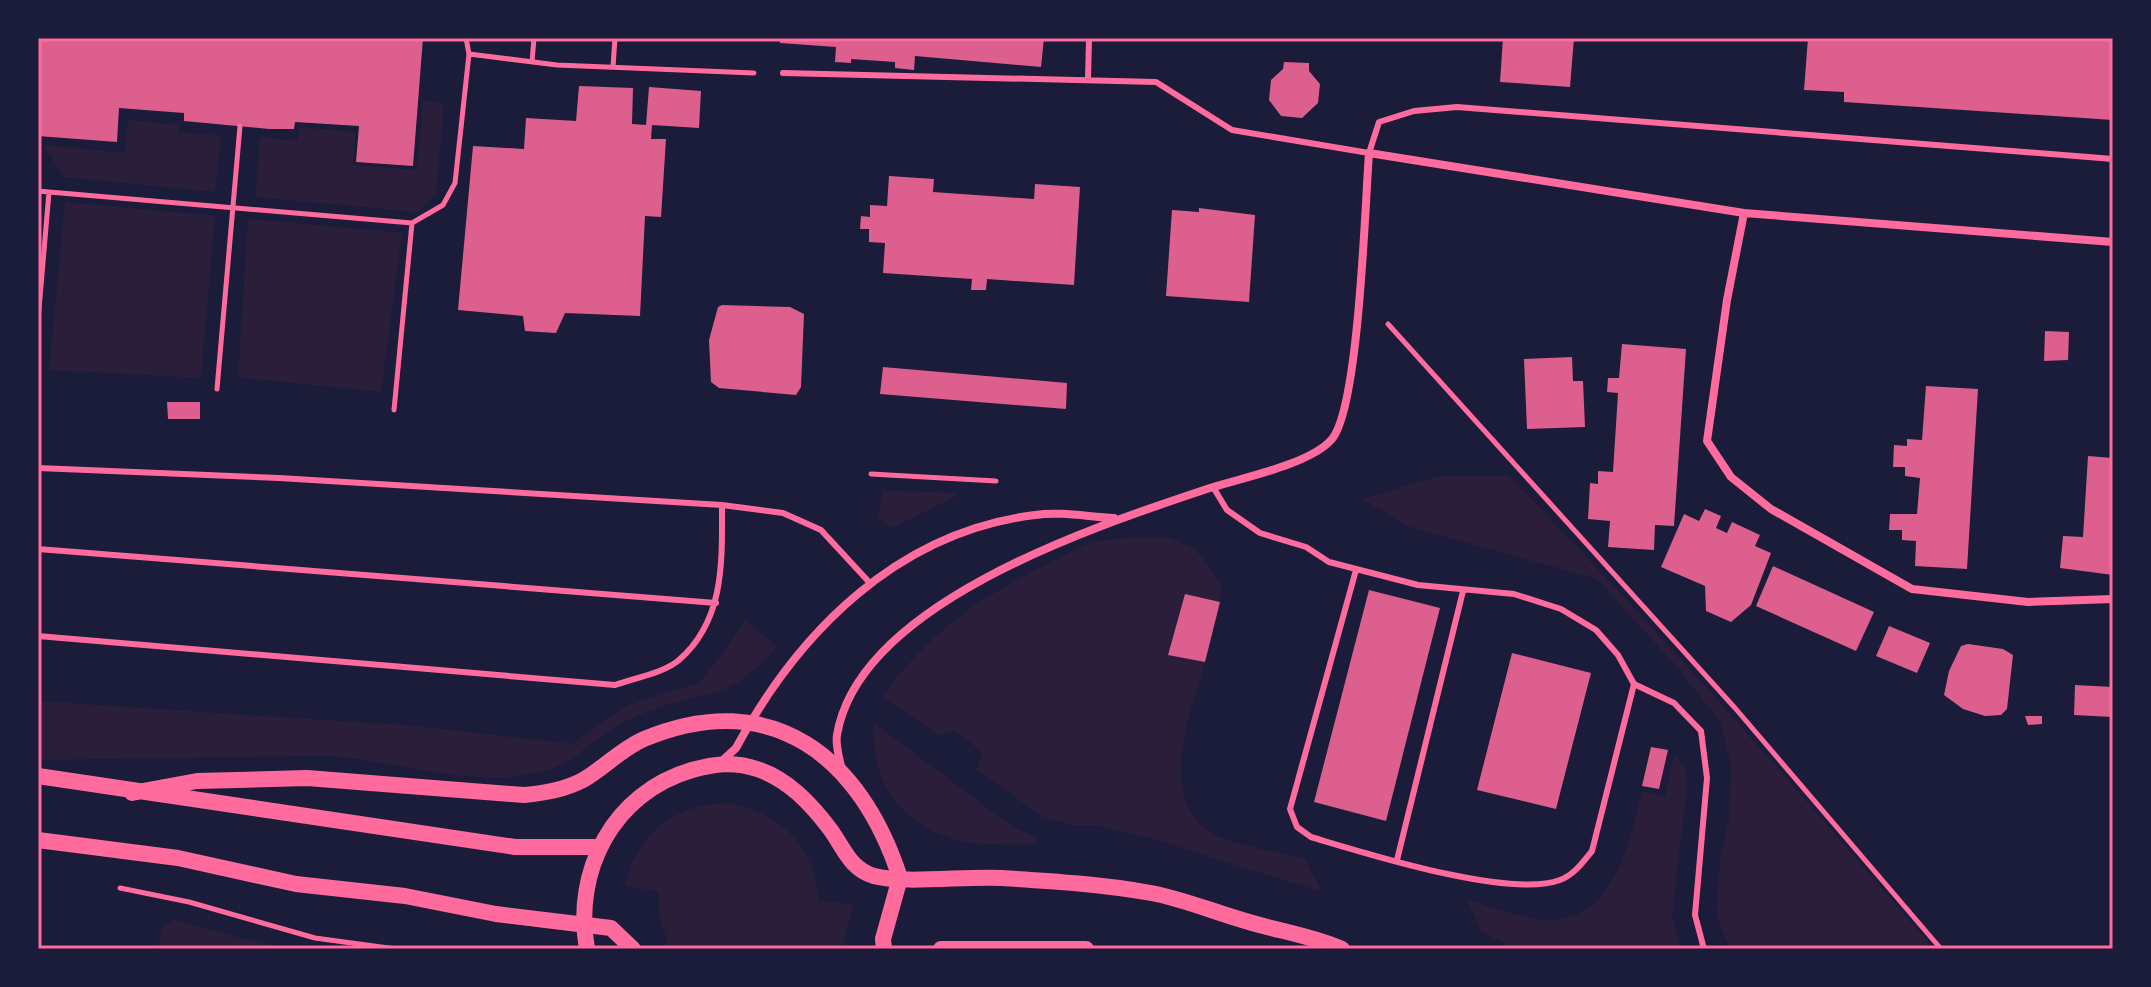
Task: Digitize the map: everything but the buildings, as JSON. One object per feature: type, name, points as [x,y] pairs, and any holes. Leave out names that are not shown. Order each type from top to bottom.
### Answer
[{"type":"main road","points":[[132,793],[197,781],[260,778],[355,781],[497,794],[539,793],[583,780],[643,740],[694,723],[750,723],[788,732],[816,748],[842,771],[876,819],[900,878],[886,928],[884,949]]},
{"type":"main road","points":[[587,949],[583,926],[587,880],[598,847],[622,811],[648,790],[680,774],[720,763],[757,769],[793,788],[828,827],[853,866],[875,876],[1083,883],[1154,894],[1342,949]]},
{"type":"main road","points":[[38,776],[132,793],[515,847],[598,847]]},
{"type":"main road","points":[[38,840],[178,858],[296,884],[405,896],[611,928],[633,949]]},
{"type":"main road","points":[[941,949],[1086,949]]},
{"type":"street","points":[[842,771],[836,738],[852,691],[888,648],[952,595],[982,578],[1119,518],[1282,465],[1331,441],[1344,421],[1357,315],[1369,153],[1744,213],[2113,242]]},
{"type":"street","points":[[1744,213],[1727,300],[1707,441],[1731,477],[1771,509],[1912,589],[2028,602],[2113,599]]},
{"type":"street","points":[[720,763],[736,748],[798,650],[869,582],[947,536],[1036,514],[1119,518]]},
{"type":"lane","points":[[1088,80],[1089,38]]},
{"type":"lane","points":[[783,73],[1156,82],[1232,130],[1369,153],[1379,122],[1414,111],[1457,107],[2113,159]]},
{"type":"lane","points":[[38,458],[40,467],[722,505],[783,513],[821,530],[869,582]]},
{"type":"lane","points":[[1213,487],[1227,510],[1260,533],[1306,547],[1329,562],[1418,585],[1514,594],[1561,609],[1596,630],[1618,655],[1634,684],[1674,703],[1701,731],[1707,778],[1695,915],[1704,949]]},
{"type":"lane","points":[[38,636],[615,685],[677,662],[704,632],[716,603],[722,572],[722,505]]},
{"type":"lane","points":[[38,549],[716,603]]},
{"type":"lane","points":[[1356,570],[1290,809],[1297,827],[1311,837],[1483,879],[1528,884],[1560,880],[1578,868],[1592,851],[1634,684]]},
{"type":"lane","points":[[1397,860],[1463,591]]},
{"type":"path","points":[[38,191],[412,223],[443,205],[455,183],[469,54],[466,38]]},
{"type":"path","points":[[532,62],[534,38]]},
{"type":"path","points":[[613,67],[615,38]]},
{"type":"path","points":[[469,54],[532,62],[743,72]]},
{"type":"path","points":[[217,389],[240,126]]},
{"type":"path","points":[[38,321],[49,192]]},
{"type":"path","points":[[394,410],[412,223]]},
{"type":"path","points":[[1357,315],[1387,323],[1735,708],[1941,949]]},
{"type":"path","points":[[871,474],[996,481]]},
{"type":"path","points":[[115,886],[189,902],[315,938],[396,949]]},
{"type":"shaded area","points":[[423,101],[444,103],[436,194],[418,212],[255,197],[260,137],[297,141],[299,127],[355,132],[353,165],[417,170]]},
{"type":"shaded area","points":[[128,120],[178,125],[178,132],[221,136],[215,192],[64,177],[43,145],[125,153]]},
{"type":"shaded area","points":[[65,202],[215,216],[201,378],[49,370]]},
{"type":"shaded area","points":[[248,219],[402,233],[381,392],[238,377]]},
{"type":"shaded area","points":[[1440,476],[1509,476],[1673,650],[1934,949],[1730,949],[1716,915],[1720,859],[1729,819],[1731,767],[1720,721],[1668,657],[1597,579],[1410,527],[1362,499]]},
{"type":"shaded area","points":[[883,490],[953,493],[957,496],[894,527],[885,525],[878,515]]},
{"type":"shaded area","points":[[1121,538],[1171,538],[1196,550],[1222,585],[1220,602],[1185,594],[1168,654],[1205,662],[1182,752],[1184,797],[1193,816],[1210,832],[1242,844],[1305,859],[1322,892],[1147,837],[1094,825],[1072,825],[1044,817],[976,770],[983,752],[952,730],[938,735],[882,696],[935,637],[973,606],[1017,580],[1092,543]]},
{"type":"shaded area","points":[[746,620],[777,647],[746,677],[720,690],[633,717],[568,761],[527,775],[469,777],[325,756],[38,760],[38,701],[417,726],[572,744],[626,706],[701,682]]},
{"type":"shaded area","points":[[874,723],[1013,827],[1036,837],[1036,845],[961,841],[940,835],[907,814],[884,783],[877,764]]},
{"type":"shaded area","points":[[1674,755],[1685,766],[1688,782],[1672,915],[1681,949],[1517,949],[1481,932],[1468,900],[1544,920],[1575,916],[1592,905],[1606,891],[1617,872],[1642,791],[1665,797]]},
{"type":"shaded area","points":[[727,803],[763,814],[791,834],[810,864],[819,901],[854,905],[841,949],[670,949],[660,919],[658,891],[625,886],[630,868],[638,851],[660,825],[691,809]]},
{"type":"shaded area","points":[[174,920],[287,949],[158,948],[162,929]]}]
